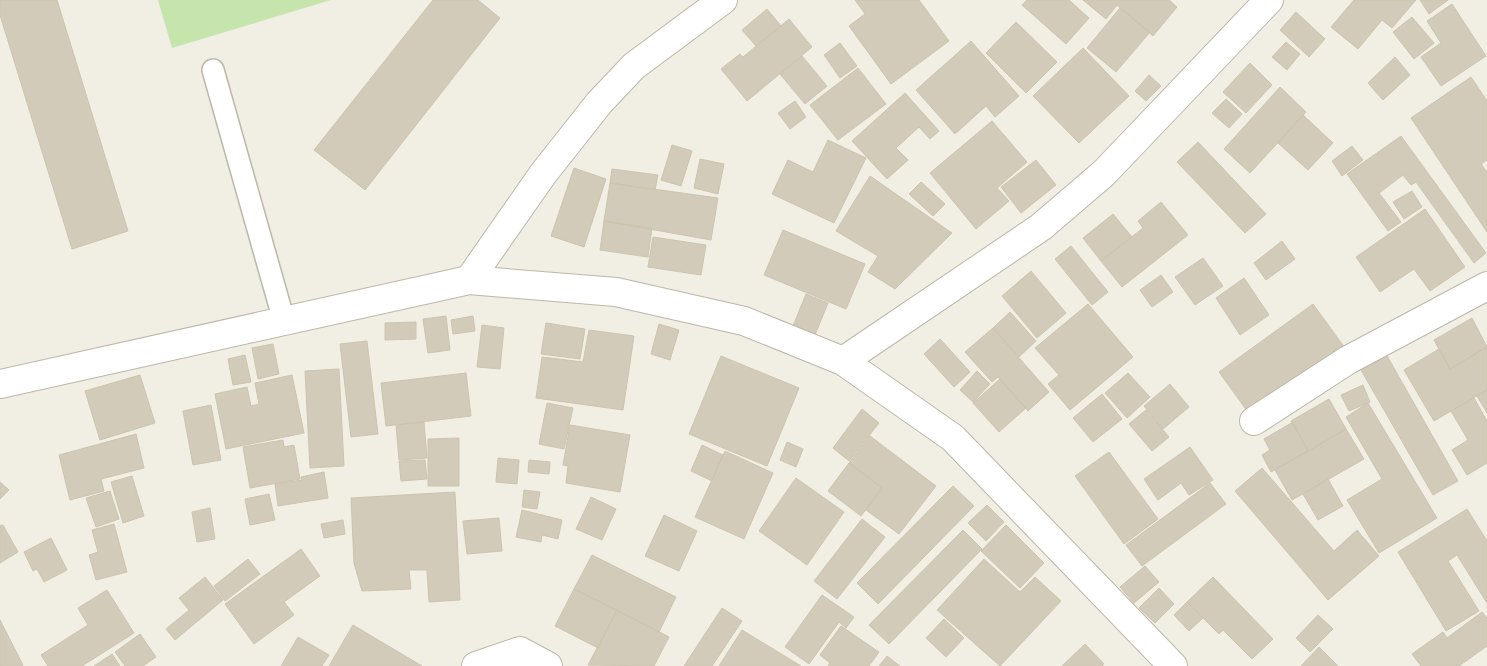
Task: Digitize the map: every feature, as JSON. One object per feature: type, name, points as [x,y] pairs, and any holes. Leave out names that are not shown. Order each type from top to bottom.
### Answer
[{"type":"street","points":[[469,280],[543,174],[599,103],[634,66],[723,0]]},
{"type":"street","points":[[844,361],[1048,221],[1104,173],[1269,0]]},
{"type":"street","points":[[0,384],[469,280],[616,292],[744,321],[844,361],[953,438],[1173,666]]},
{"type":"street","points":[[1254,421],[1348,360],[1487,286]]},
{"type":"street","points":[[476,666],[520,651],[548,666]]},
{"type":"lane","points":[[213,70],[284,321]]},
{"type":"green space","points":[[158,0],[331,0],[172,48]]},
{"type":"building","points":[[0,0],[57,0],[128,231],[72,249],[0,15]]},
{"type":"building","points":[[433,0],[478,0],[500,18],[365,190],[314,150]]},
{"type":"building","points":[[855,0],[919,0],[949,41],[891,84],[849,26],[865,14]]},
{"type":"building","points":[[1027,0],[1069,0],[1089,18],[1066,44],[1022,5]]},
{"type":"building","points":[[1083,0],[1169,0],[1177,7],[1153,36],[1117,5],[1106,19]]},
{"type":"building","points":[[1354,0],[1416,0],[1392,28],[1382,20],[1358,49],[1331,27]]},
{"type":"building","points":[[1420,0],[1448,0],[1429,14]]},
{"type":"building","points":[[1452,4],[1486,56],[1441,86],[1421,57],[1441,43],[1427,21]]},
{"type":"building","points":[[1120,8],[1150,32],[1116,72],[1087,48]]},
{"type":"building","points":[[767,9],[781,26],[756,46],[742,30]]},
{"type":"building","points":[[1296,12],[1325,39],[1309,57],[1280,30]]},
{"type":"building","points":[[1412,17],[1434,43],[1414,59],[1393,32]]},
{"type":"building","points":[[789,19],[812,47],[747,101],[721,69],[740,54],[743,57]]},
{"type":"building","points":[[1016,22],[1057,62],[1026,93],[986,53]]},
{"type":"building","points":[[971,41],[1019,96],[995,117],[986,106],[955,134],[916,90]]},
{"type":"building","points":[[1286,42],[1300,54],[1287,70],[1272,57]]},
{"type":"building","points":[[840,43],[857,66],[840,78],[824,55]]},
{"type":"building","points":[[1083,48],[1129,96],[1079,143],[1033,96]]},
{"type":"building","points":[[802,56],[827,86],[805,104],[780,74]]},
{"type":"building","points":[[1395,57],[1410,75],[1383,100],[1368,83]]},
{"type":"building","points":[[1250,63],[1272,85],[1246,113],[1223,92]]},
{"type":"building","points":[[858,68],[886,104],[838,140],[810,105]]},
{"type":"building","points":[[1149,75],[1161,86],[1146,101],[1135,91]]},
{"type":"building","points":[[1471,77],[1487,101],[1487,160],[1481,164],[1487,172],[1487,232],[1411,118]]},
{"type":"building","points":[[1280,87],[1306,112],[1250,173],[1224,149]]},
{"type":"building","points":[[905,93],[939,131],[930,139],[919,127],[896,148],[908,160],[887,179],[852,141]]},
{"type":"building","points":[[1226,99],[1242,114],[1229,128],[1212,113]]},
{"type":"building","points":[[795,101],[806,117],[790,129],[778,113]]},
{"type":"building","points":[[1303,115],[1333,143],[1308,170],[1278,143]]},
{"type":"building","points":[[992,121],[1027,162],[997,188],[1009,201],[976,229],[930,173]]},
{"type":"building","points":[[1401,136],[1486,253],[1474,263],[1416,182],[1411,185],[1403,175],[1379,193],[1401,222],[1388,231],[1347,174]]},
{"type":"building","points":[[828,140],[866,158],[834,223],[772,194],[788,160],[813,172]]},
{"type":"building","points":[[1198,142],[1266,214],[1245,233],[1177,162]]},
{"type":"building","points":[[672,145],[692,151],[681,186],[661,180]]},
{"type":"building","points":[[1352,146],[1363,160],[1342,176],[1332,161]]},
{"type":"building","points":[[700,159],[724,164],[718,194],[694,188]]},
{"type":"building","points":[[1036,160],[1056,185],[1021,213],[1001,187]]},
{"type":"building","points":[[574,168],[606,179],[584,247],[551,236]]},
{"type":"building","points":[[612,169],[658,175],[655,190],[610,183]]},
{"type":"building","points":[[870,176],[952,233],[895,289],[868,272],[878,256],[836,231]]},
{"type":"building","points":[[921,182],[945,204],[933,216],[909,194]]},
{"type":"building","points":[[610,183],[718,198],[711,240],[604,221]]},
{"type":"building","points":[[1412,191],[1422,207],[1404,219],[1393,202]]},
{"type":"building","points":[[1161,202],[1188,235],[1122,287],[1101,261],[1143,228],[1138,221]]},
{"type":"building","points":[[1425,209],[1465,267],[1430,291],[1414,269],[1380,292],[1356,257]]},
{"type":"building","points":[[1113,214],[1132,237],[1101,261],[1083,238]]},
{"type":"building","points":[[604,221],[652,228],[648,257],[600,250]]},
{"type":"building","points":[[783,230],[865,264],[846,309],[764,275]]},
{"type":"building","points":[[653,237],[706,245],[701,275],[648,267]]},
{"type":"building","points":[[1282,241],[1295,259],[1266,280],[1254,263]]},
{"type":"building","points":[[1071,246],[1108,292],[1092,305],[1055,259]]},
{"type":"building","points":[[1203,258],[1223,286],[1195,305],[1175,277]]},
{"type":"building","points":[[1031,271],[1066,313],[1037,338],[1002,296]]},
{"type":"building","points":[[1161,275],[1173,292],[1152,307],[1140,290]]},
{"type":"building","points":[[1244,278],[1269,315],[1240,335],[1216,298]]},
{"type":"building","points":[[806,294],[828,303],[815,335],[793,326]]},
{"type":"building","points":[[1088,304],[1133,357],[1070,410],[1048,384],[1059,375],[1035,348]]},
{"type":"building","points":[[1313,304],[1345,348],[1250,415],[1219,372]]},
{"type":"building","points":[[1010,312],[1036,341],[1019,357],[993,328]]},
{"type":"building","points":[[446,316],[450,350],[428,353],[423,319]]},
{"type":"building","points":[[473,316],[475,331],[453,334],[451,320]]},
{"type":"building","points":[[1472,318],[1487,347],[1450,369],[1434,340]]},
{"type":"building","points":[[416,322],[416,339],[385,340],[385,323]]},
{"type":"building","points":[[546,323],[585,329],[580,359],[541,354]]},
{"type":"building","points":[[659,324],[679,330],[670,360],[651,354]]},
{"type":"building","points":[[482,325],[504,328],[500,369],[477,367]]},
{"type":"building","points":[[993,328],[1049,392],[1028,411],[998,377],[992,382],[965,352]]},
{"type":"building","points":[[589,330],[634,336],[623,410],[536,398],[542,357],[583,362]]},
{"type":"building","points":[[940,339],[970,372],[954,387],[924,354]]},
{"type":"building","points":[[367,341],[378,434],[351,437],[340,344]]},
{"type":"building","points":[[273,344],[279,374],[258,379],[252,348]]},
{"type":"building","points":[[1487,347],[1487,390],[1434,421],[1404,370],[1439,349],[1450,369]]},
{"type":"building","points":[[1386,354],[1458,481],[1433,495],[1361,370]]},
{"type":"building","points":[[245,355],[251,382],[233,385],[228,359]]},
{"type":"building","points":[[721,356],[799,388],[767,466],[689,434]]},
{"type":"building","points":[[339,369],[344,466],[310,468],[305,371]]},
{"type":"building","points":[[977,371],[990,384],[973,402],[960,390]]},
{"type":"building","points":[[466,373],[471,416],[386,426],[381,383]]},
{"type":"building","points":[[1128,373],[1150,397],[1127,418],[1105,393]]},
{"type":"building","points":[[140,375],[155,423],[100,440],[85,391]]},
{"type":"building","points":[[292,375],[304,433],[226,449],[215,394],[247,387],[251,406],[259,404],[255,383]]},
{"type":"building","points":[[1000,379],[1026,408],[999,432],[973,403]]},
{"type":"building","points":[[1170,384],[1189,407],[1163,429],[1144,406]]},
{"type":"building","points":[[1363,385],[1370,402],[1349,411],[1341,395]]},
{"type":"building","points":[[1487,390],[1487,413],[1477,396]]},
{"type":"building","points":[[1102,394],[1122,419],[1093,442],[1073,418]]},
{"type":"building","points":[[1474,398],[1487,421],[1487,463],[1467,475],[1452,450],[1468,440],[1451,411]]},
{"type":"building","points":[[1329,399],[1346,429],[1308,451],[1291,421]]},
{"type":"building","points":[[547,403],[573,408],[564,449],[539,444]]},
{"type":"building","points":[[1368,403],[1437,518],[1379,553],[1347,500],[1382,479],[1346,417]]},
{"type":"building","points":[[211,405],[221,460],[193,465],[183,411]]},
{"type":"building","points":[[862,409],[879,423],[849,461],[833,448]]},
{"type":"building","points":[[1146,410],[1169,437],[1152,451],[1129,424]]},
{"type":"building","points":[[424,422],[427,458],[399,460],[396,425]]},
{"type":"building","points":[[1293,422],[1308,451],[1271,472],[1262,455],[1270,450],[1264,439]]},
{"type":"building","points":[[570,425],[630,435],[620,492],[566,483],[568,466],[563,465]]},
{"type":"building","points":[[1346,429],[1364,459],[1292,500],[1275,470]]},
{"type":"building","points":[[136,434],[144,468],[101,479],[104,491],[70,500],[59,455]]},
{"type":"building","points":[[870,436],[936,486],[899,534],[866,510],[882,488],[849,463]]},
{"type":"building","points":[[459,438],[459,486],[428,486],[428,439]]},
{"type":"building","points":[[283,440],[284,447],[294,445],[300,479],[250,488],[243,447]]},
{"type":"building","points":[[787,442],[803,449],[796,467],[780,460]]},
{"type":"building","points":[[702,445],[723,455],[712,481],[691,471]]},
{"type":"building","points":[[1190,447],[1213,480],[1189,495],[1181,483],[1158,500],[1144,479]]},
{"type":"building","points":[[725,451],[773,473],[744,539],[695,517]]},
{"type":"building","points":[[1109,452],[1158,519],[1124,544],[1075,476]]},
{"type":"building","points":[[498,458],[519,460],[517,484],[496,482]]},
{"type":"building","points":[[425,460],[427,479],[401,481],[399,461]]},
{"type":"building","points":[[529,460],[550,462],[549,474],[528,472]]},
{"type":"building","points":[[849,463],[882,488],[861,516],[828,491]]},
{"type":"building","points":[[1262,468],[1334,551],[1357,530],[1379,556],[1328,600],[1235,491]]},
{"type":"building","points":[[324,472],[328,498],[278,506],[275,484],[302,480],[301,477]]},
{"type":"building","points":[[132,476],[144,516],[123,523],[111,482]]},
{"type":"building","points":[[796,478],[844,512],[807,565],[759,531]]},
{"type":"building","points":[[1328,479],[1343,506],[1318,520],[1303,494]]},
{"type":"building","points":[[0,482],[9,490],[0,499]]},
{"type":"building","points":[[1210,483],[1226,504],[1142,566],[1126,545]]},
{"type":"building","points":[[953,486],[974,506],[878,604],[857,583]]},
{"type":"building","points":[[524,490],[540,492],[537,509],[522,507]]},
{"type":"building","points":[[110,491],[119,519],[96,527],[86,498]]},
{"type":"building","points":[[455,492],[460,600],[429,602],[427,570],[409,570],[411,589],[362,591],[354,563],[351,498]]},
{"type":"building","points":[[269,494],[275,520],[250,525],[245,499]]},
{"type":"building","points":[[591,497],[616,509],[602,540],[576,529]]},
{"type":"building","points":[[987,505],[1004,522],[986,541],[968,523]]},
{"type":"building","points":[[210,508],[215,539],[197,542],[192,512]]},
{"type":"building","points":[[1467,509],[1487,541],[1487,603],[1457,555],[1448,561],[1479,611],[1446,631],[1398,552]]},
{"type":"building","points":[[522,510],[562,520],[558,539],[542,535],[541,542],[516,537]]},
{"type":"building","points":[[664,515],[697,531],[679,571],[645,556]]},
{"type":"building","points":[[499,518],[502,551],[467,554],[463,521]]},
{"type":"building","points":[[862,519],[885,537],[837,599],[814,581]]},
{"type":"building","points":[[343,520],[345,534],[324,538],[321,524]]},
{"type":"building","points":[[114,524],[127,572],[96,580],[89,555],[98,552],[92,530]]},
{"type":"building","points":[[3,525],[18,552],[0,563],[0,526]]},
{"type":"building","points":[[1006,525],[1044,563],[1020,588],[981,551]]},
{"type":"building","points":[[963,530],[982,549],[889,644],[869,625]]},
{"type":"building","points":[[51,538],[67,570],[44,582],[37,569],[33,571],[24,552]]},
{"type":"building","points":[[301,549],[320,576],[284,602],[294,615],[254,644],[225,604]]},
{"type":"building","points":[[592,555],[676,597],[659,632],[574,589]]},
{"type":"building","points":[[248,559],[260,574],[225,601],[214,586]]},
{"type":"building","points":[[984,559],[1020,592],[1035,577],[1061,601],[1000,666],[937,610]]},
{"type":"building","points":[[1145,566],[1159,582],[1134,603],[1120,587]]},
{"type":"building","points":[[205,577],[223,600],[175,640],[166,629],[189,610],[179,598]]},
{"type":"building","points":[[1213,577],[1273,639],[1252,659],[1223,630],[1219,634],[1187,602]]},
{"type":"building","points":[[1159,588],[1174,604],[1155,623],[1139,608]]},
{"type":"building","points":[[574,589],[617,610],[598,648],[555,626]]},
{"type":"building","points":[[107,590],[134,633],[82,666],[48,666],[41,655],[88,625],[78,608]]},
{"type":"building","points":[[822,595],[854,617],[846,628],[839,622],[809,664],[785,647]]},
{"type":"building","points":[[1187,602],[1203,618],[1189,631],[1174,615]]},
{"type":"building","points":[[722,608],[742,621],[712,666],[684,666]]},
{"type":"building","points":[[617,610],[669,637],[654,666],[588,665]]},
{"type":"building","points":[[1482,612],[1487,618],[1487,646],[1459,666],[1421,666],[1412,654],[1443,632],[1447,638]]},
{"type":"building","points":[[1318,615],[1333,629],[1310,652],[1296,638]]},
{"type":"building","points":[[944,619],[964,638],[946,657],[926,638]]},
{"type":"building","points":[[0,620],[23,665],[0,666]]},
{"type":"building","points":[[353,625],[422,666],[329,666]]},
{"type":"building","points":[[841,626],[879,652],[869,666],[828,666],[830,663],[820,655]]},
{"type":"building","points":[[742,630],[801,666],[719,666]]},
{"type":"building","points":[[140,634],[156,657],[143,666],[125,666],[115,652]]},
{"type":"building","points":[[298,637],[329,655],[322,666],[281,666]]},
{"type":"building","points":[[1085,644],[1104,664],[1102,666],[1062,666]]},
{"type":"building","points":[[1319,647],[1338,666],[1301,666]]},
{"type":"building","points":[[112,654],[120,666],[94,666]]},
{"type":"building","points":[[887,656],[900,666],[879,666]]}]
